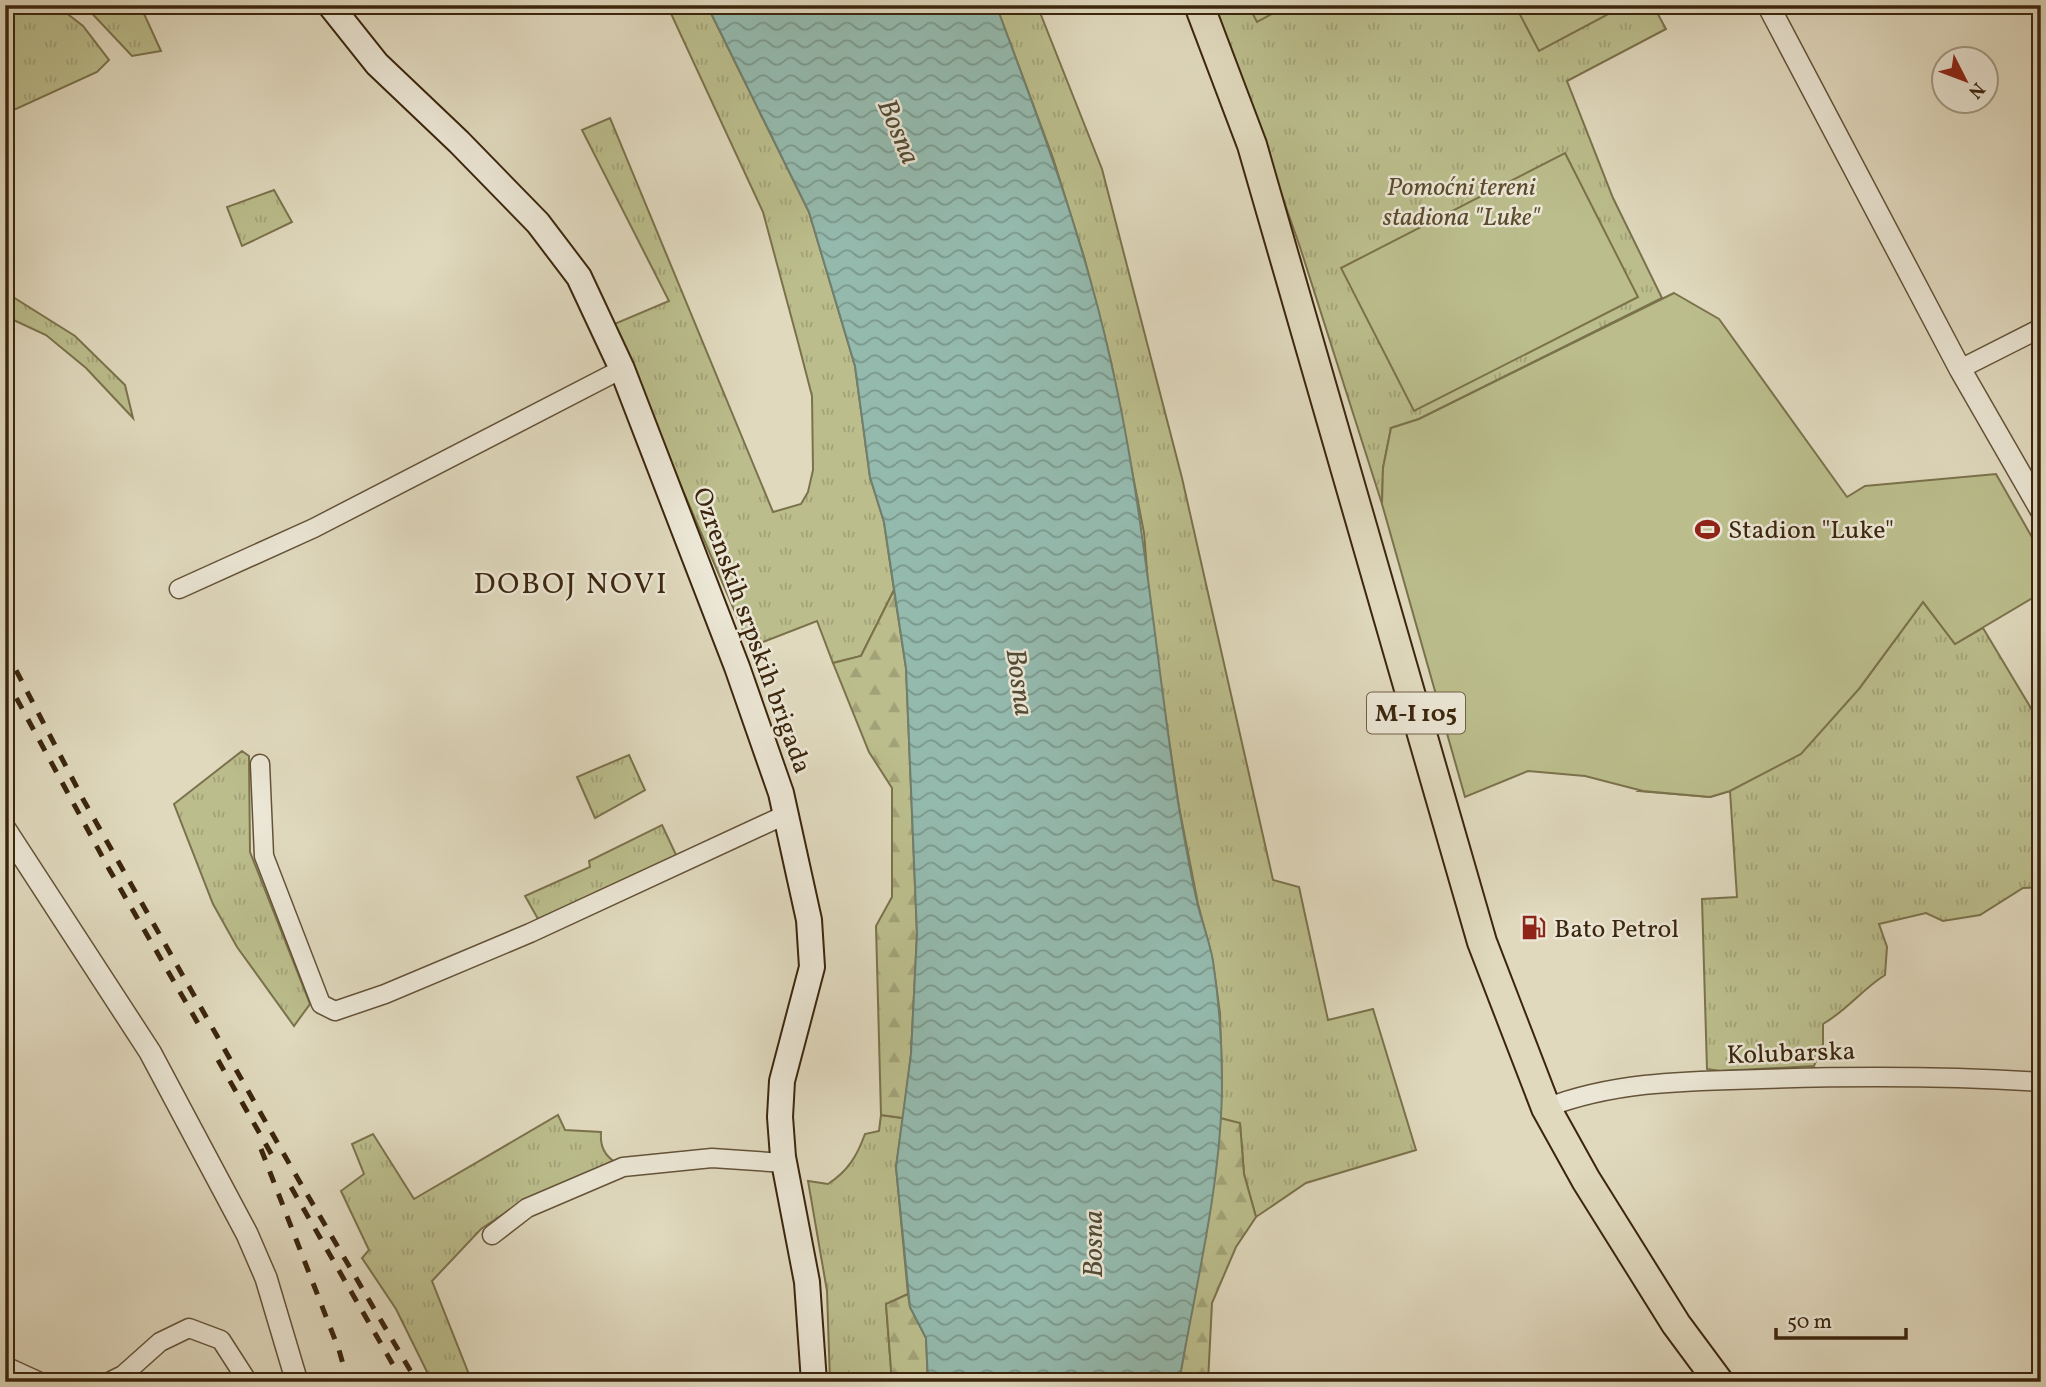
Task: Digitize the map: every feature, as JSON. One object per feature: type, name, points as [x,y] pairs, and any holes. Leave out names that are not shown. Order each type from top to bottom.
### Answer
[{"type":"main road","name":"Ozrenskih srpskih brigada","points":[[330,5],[377,64],[511,194],[553,242],[590,297],[622,369],[715,607],[786,814],[809,920],[813,957],[782,1081],[780,1117],[785,1163],[807,1282],[814,1382]]},
{"type":"main road","name":"M-I 105","points":[[1199,5],[1256,158],[1482,942],[1546,1108],[1586,1180],[1675,1324],[1719,1382]]},
{"type":"street","points":[[1768,5],[1960,369],[2041,510]]},
{"type":"street","points":[[1960,369],[2041,328]]},
{"type":"street","points":[[179,589],[314,528],[622,369]]},
{"type":"street","points":[[260,764],[267,868],[321,1004],[335,1012],[530,933],[786,814]]},
{"type":"street","points":[[5,829],[150,1052],[171,1089],[247,1234],[266,1278],[297,1382]]},
{"type":"street","name":"Kolubarska","points":[[1546,1108],[1608,1089],[1692,1081],[1898,1075],[2041,1082]]},
{"type":"street","points":[[492,1235],[527,1208],[623,1167],[712,1157],[785,1163]]},
{"type":"street","points":[[109,1382],[123,1375],[160,1342],[189,1328],[221,1340],[248,1382]]},
{"type":"street","points":[[5,1366],[40,1382]]},
{"type":"green space","points":[[5,5],[56,5],[83,26],[109,60],[97,72],[5,114]]},
{"type":"green space","points":[[84,5],[140,5],[161,51],[132,56]]},
{"type":"green space","points":[[667,5],[707,5],[809,212],[855,366],[870,477],[884,522],[894,590],[861,656],[833,663],[817,621],[750,647],[612,325],[669,301],[582,130],[610,118],[773,512],[801,504],[808,492],[813,470],[812,396],[798,342],[763,212]]},
{"type":"green space","points":[[996,5],[1037,5],[1102,169],[1182,478],[1273,880],[1299,887],[1328,1020],[1373,1009],[1416,1150],[1306,1183],[1256,1217],[1244,1174],[1240,1124],[1220,1118],[1220,1013],[1212,957],[1198,904],[1179,807],[1151,621],[1144,533],[1111,362],[1084,257],[1053,158]]},
{"type":"green space","name":"Pomoćni tereni stadiona \"Luke\"","points":[[1215,5],[1653,5],[1666,29],[1567,81],[1613,198],[1662,298],[1419,419],[1391,428],[1383,468],[1382,504],[1300,247]]},
{"type":"green space","points":[[1248,5],[1288,5],[1257,22]]},
{"type":"green space","points":[[1515,5],[1614,5],[1616,10],[1539,51]]},
{"type":"green space","points":[[1565,153],[1638,297],[1414,411],[1341,268]]},
{"type":"green space","points":[[274,190],[292,222],[242,246],[227,207]]},
{"type":"green space","points":[[5,292],[75,336],[125,385],[133,418],[86,368],[46,335],[5,316]]},
{"type":"green space","name":"Stadion \"Luke\"","points":[[1674,293],[1719,319],[1847,497],[1865,486],[1996,474],[2041,553],[2041,593],[1955,644],[1923,602],[1858,690],[1801,754],[1730,791],[1710,797],[1643,791],[1585,776],[1528,771],[1465,797],[1382,504],[1383,468],[1391,428],[1419,419]]},
{"type":"green space","points":[[894,590],[906,668],[917,934],[911,1054],[903,1118],[881,1115],[876,926],[892,897],[892,788],[869,752],[833,663],[861,656]]},
{"type":"green space","points":[[1923,602],[1955,644],[1983,628],[2041,725],[2041,887],[2023,888],[1980,915],[1943,921],[1926,913],[1879,924],[1887,947],[1885,975],[1823,1024],[1823,1044],[1814,1066],[1720,1071],[1707,1069],[1702,899],[1737,897],[1730,791],[1710,797],[1639,791],[1859,689]]},
{"type":"green space","points":[[242,751],[249,756],[250,852],[310,1004],[294,1026],[237,947],[213,904],[174,804]]},
{"type":"green space","points":[[629,755],[645,790],[595,818],[577,777]]},
{"type":"green space","points":[[662,825],[678,859],[538,919],[525,896],[590,867],[589,861]]},
{"type":"green space","points":[[558,1115],[565,1130],[601,1132],[604,1150],[616,1163],[520,1203],[481,1229],[432,1281],[472,1382],[432,1382],[396,1309],[362,1258],[369,1250],[341,1191],[364,1174],[352,1144],[373,1134],[414,1199]]},
{"type":"green space","points":[[881,1115],[903,1118],[896,1167],[908,1294],[886,1304],[892,1382],[830,1382],[827,1291],[808,1181],[828,1184],[841,1174],[855,1156],[865,1134],[879,1131]]},
{"type":"green space","points":[[1220,1118],[1240,1123],[1244,1174],[1256,1217],[1236,1247],[1212,1303],[1208,1382],[1179,1382],[1215,1174]]},
{"type":"green space","points":[[908,1294],[910,1307],[926,1338],[928,1382],[892,1382],[886,1304]]},
{"type":"water","name":"Bosna","points":[[707,5],[996,5],[1060,181],[1100,316],[1122,417],[1141,526],[1178,802],[1195,893],[1212,954],[1218,1006],[1222,1081],[1218,1157],[1179,1382],[928,1382],[926,1338],[910,1307],[896,1167],[911,1054],[917,934],[906,668],[884,522],[870,477],[855,366],[809,212]]},
{"type":"railway","points":[[5,649],[84,801],[294,1172],[417,1382]]},
{"type":"railway","points":[[5,677],[109,869],[203,1032]]},
{"type":"railway","points":[[218,1060],[273,1157]]},
{"type":"railway","points":[[261,1149],[339,1350],[348,1382]]},
{"type":"railway","points":[[291,1187],[403,1382]]},
{"type":"place","name":"Stadion \"Luke\"","points":[[1708,529]]},
{"type":"place","name":"Bato Petrol","points":[[1534,928]]},
{"type":"district","name":"DOBOJ NOVI","points":[[571,583]]}]
